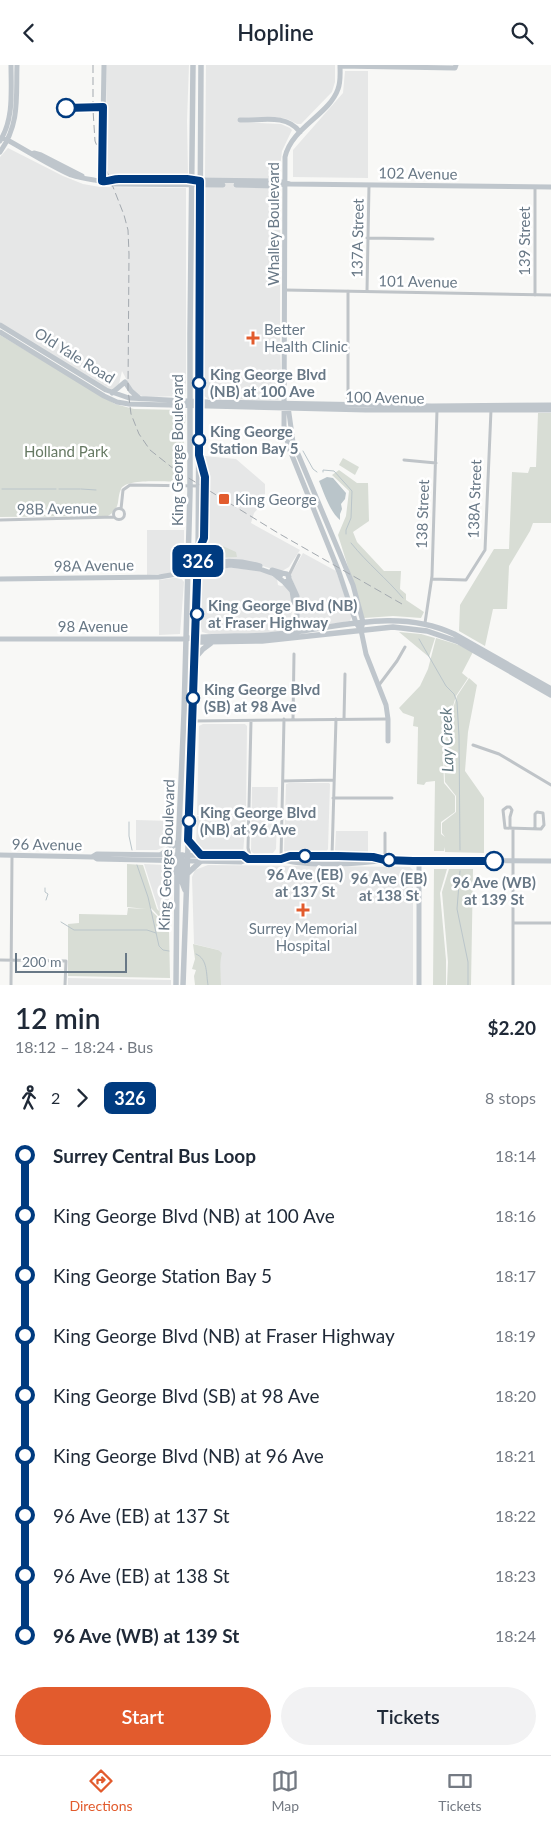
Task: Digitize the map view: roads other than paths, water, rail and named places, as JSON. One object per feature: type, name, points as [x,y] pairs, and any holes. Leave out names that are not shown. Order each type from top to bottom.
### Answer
[{"type":"main road","points":[[0,152],[10,113],[11,65]]},
{"type":"main road","points":[[3,139],[16,118],[17,65]]},
{"type":"main road","points":[[102,181],[104,65]]},
{"type":"main road","name":"King George Boulevard","points":[[183,985],[186,874],[178,842],[190,486],[189,403],[193,65]]},
{"type":"main road","name":"King George Boulevard","points":[[176,985],[177,874],[188,840],[198,569],[201,65]]},
{"type":"main road","points":[[340,66],[455,67]]},
{"type":"main road","name":"Whalley Boulevard","points":[[340,66],[339,88],[334,97],[290,143],[286,152],[286,406],[293,442],[350,577],[360,623]]},
{"type":"main road","points":[[240,120],[266,120],[288,125],[300,132]]},
{"type":"main road","name":"102 Avenue","points":[[3,139],[32,153],[41,155],[78,173],[82,177],[109,181],[112,184],[191,182],[276,186],[285,184],[551,187]]},
{"type":"main road","points":[[199,290],[190,283],[200,276]]},
{"type":"main road","name":"Old Yale Road","points":[[0,325],[28,340],[112,393],[139,399],[189,403]]},
{"type":"main road","name":"Old Yale Road","points":[[0,332],[117,402],[135,405],[189,403]]},
{"type":"main road","points":[[23,345],[28,340]]},
{"type":"main road","points":[[112,393],[125,383],[130,391],[139,399]]},
{"type":"main road","name":"100 Avenue","points":[[189,403],[436,408],[551,405]]},
{"type":"main road","name":"100 Avenue","points":[[286,406],[348,404],[491,410],[551,410]]},
{"type":"main road","name":"98A Avenue","points":[[0,579],[160,577],[198,569],[238,565],[285,574]]},
{"type":"main road","points":[[285,574],[288,581],[284,582],[288,585],[293,595],[296,634]]},
{"type":"main road","points":[[285,574],[297,594],[296,634]]},
{"type":"main road","points":[[185,639],[212,643],[262,641],[360,623],[397,620],[425,623],[439,627],[466,640],[551,689]]},
{"type":"main road","points":[[360,623],[369,665],[386,705],[388,741]]},
{"type":"main road","points":[[196,640],[401,627],[417,629],[445,636],[477,651],[551,695]]},
{"type":"main road","name":"98 Avenue","points":[[0,639],[185,639]]},
{"type":"main road","points":[[195,659],[203,649],[212,643]]},
{"type":"main road","points":[[186,874],[201,858],[188,840]]},
{"type":"main road","points":[[177,874],[163,857],[178,842]]},
{"type":"main road","name":"96 Avenue","points":[[0,855],[94,857],[97,854],[182,858],[281,859],[290,856],[332,856],[373,857],[385,860]]},
{"type":"main road","points":[[329,863],[331,860],[367,860],[373,857]]},
{"type":"main road","points":[[182,858],[182,882],[186,892]]},
{"type":"main road","name":"96 Avenue","points":[[281,859],[290,863],[368,863],[385,860],[551,861]]},
{"type":"main road","points":[[419,861],[419,985]]},
{"type":"street","name":"137A Street","points":[[367,291],[369,185]]},
{"type":"street","name":"139 Street","points":[[535,187],[535,295]]},
{"type":"street","points":[[368,238],[433,239]]},
{"type":"street","name":"101 Avenue","points":[[285,290],[551,295]]},
{"type":"street","name":"137A Street","points":[[348,291],[348,404]]},
{"type":"street","name":"138 Street","points":[[425,623],[432,579],[436,408]]},
{"type":"street","name":"138A Street","points":[[432,579],[466,580],[484,550],[491,410]]},
{"type":"street","points":[[404,460],[436,463]]},
{"type":"street","points":[[120,509],[123,491],[128,485],[199,486]]},
{"type":"street","points":[[120,509],[124,513],[123,518],[119,520],[113,514],[115,510],[120,509]]},
{"type":"street","name":"98B Avenue","points":[[0,520],[114,517]]},
{"type":"street","points":[[285,574],[299,555]]},
{"type":"street","points":[[378,686],[397,661],[404,647]]},
{"type":"street","points":[[293,719],[294,653]]},
{"type":"street","points":[[344,719],[345,674]]},
{"type":"street","points":[[281,859],[284,719]]},
{"type":"street","points":[[332,856],[336,719]]},
{"type":"street","points":[[193,721],[388,719]]},
{"type":"street","points":[[247,858],[251,721]]},
{"type":"street","points":[[473,745],[500,755],[551,785]]},
{"type":"street","points":[[282,781],[334,780]]},
{"type":"street","points":[[333,798],[392,798]]},
{"type":"street","points":[[514,985],[514,923],[512,829],[512,810],[510,807],[507,807],[503,810],[503,825],[505,828],[512,829],[535,829],[541,829],[544,825],[543,813],[537,812],[535,814],[535,829]]},
{"type":"street","points":[[385,833],[385,860]]},
{"type":"street","points":[[247,858],[248,848]]},
{"type":"street","points":[[11,985],[12,856]]},
{"type":"street","points":[[514,923],[551,923]]},
{"type":"street","points":[[0,960],[66,961],[65,985]]},
{"type":"waterway","name":"Lay Creek","points":[[303,451],[313,469],[317,472]]},
{"type":"waterway","name":"Lay Creek","points":[[323,472],[323,470],[334,471],[352,491],[351,518],[346,534]]},
{"type":"waterway","points":[[2,489],[56,489]]},
{"type":"waterway","points":[[59,489],[80,489]]},
{"type":"waterway","points":[[81,489],[96,490]]},
{"type":"waterway","name":"Lay Creek","points":[[351,543],[403,598]]},
{"type":"waterway","name":"Lay Creek","points":[[419,639],[446,686],[454,694],[457,702],[460,850]]},
{"type":"waterway","points":[[129,822],[132,850]]},
{"type":"waterway","points":[[137,865],[148,897],[159,946],[163,950],[169,951]]},
{"type":"waterway","name":"Lay Creek","points":[[460,871],[457,909],[468,962],[468,985]]},
{"type":"waterway","points":[[45,888],[45,892],[48,894],[46,900]]},
{"type":"waterway","points":[[61,922],[74,930],[147,930],[156,933]]},
{"type":"waterway","points":[[196,954],[205,963],[208,985]]},
{"type":"railway","points":[[93,65],[95,141],[128,230],[128,390],[131,414],[139,434],[150,450],[174,469],[278,533],[402,604]]},
{"type":"place","name":"Better Health Clinic","points":[[253,338]]},
{"type":"place","name":"King George Blvd (NB) at 100 Ave","points":[[199,383]]},
{"type":"place","name":"King George Station Bay 5","points":[[199,440]]},
{"type":"place","name":"King George","points":[[224,499]]},
{"type":"place","name":"King George Blvd (NB) at Fraser Highway","points":[[197,614]]},
{"type":"place","name":"King George Blvd (SB) at 98 Ave","points":[[193,698]]},
{"type":"place","name":"King George Blvd (NB) at 96 Ave","points":[[189,821]]},
{"type":"place","name":"96 Ave (EB) at 137 St","points":[[305,856]]},
{"type":"place","name":"96 Ave (EB) at 138 St","points":[[389,860]]},
{"type":"place","name":"96 Ave (WB) at 139 St","points":[[494,861]]},
{"type":"place","name":"Surrey Memorial Hospital","points":[[303,910]]},
{"type":"park label","name":"Holland Park","points":[[66,451]]}]
